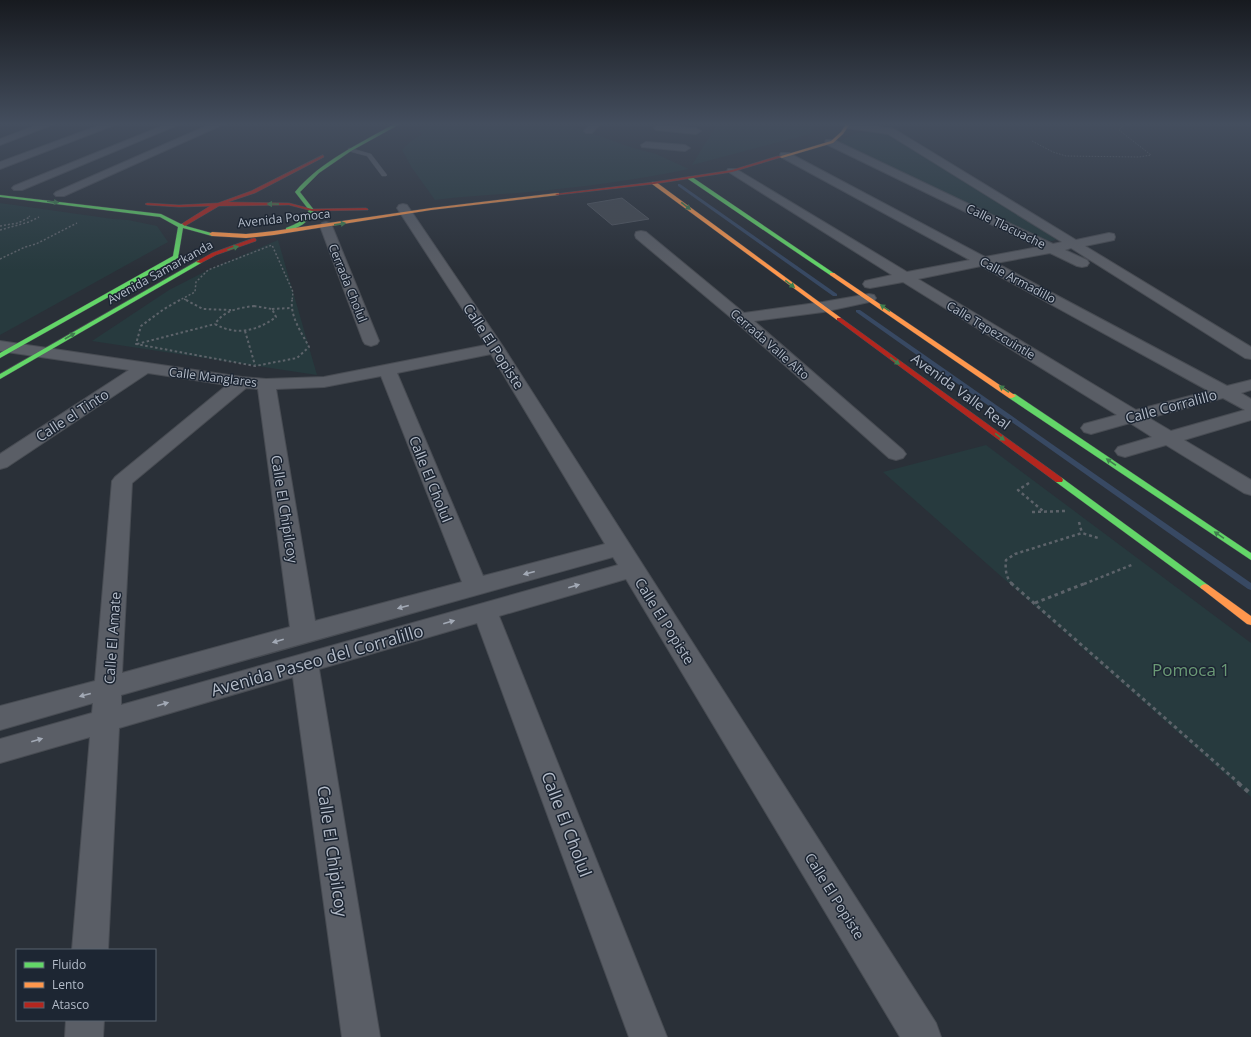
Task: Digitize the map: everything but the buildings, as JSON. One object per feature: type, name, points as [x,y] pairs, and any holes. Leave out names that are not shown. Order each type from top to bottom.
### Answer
[{"type":"street","points":[[8,188],[49,172]]},
{"type":"street","points":[[56,193],[105,172]]},
{"type":"street","points":[[181,226],[213,206],[253,192],[292,172]]},
{"type":"street","points":[[312,210],[298,192],[317,172]]},
{"type":"street","name":"Avenida Pomoca","points":[[690,178],[696,172]]},
{"type":"street","name":"Avenida Pomoca","points":[[128,202],[179,206],[213,206],[244,203],[289,204],[312,210],[405,211],[654,183],[690,178],[708,172]]},
{"type":"street","name":"Calle Tepezcuintle","points":[[734,172],[1251,489]]},
{"type":"street","name":"Calle Armadillo","points":[[817,172],[1251,406]]},
{"type":"street","name":"Calle Tlacuache","points":[[901,172],[1181,310]]},
{"type":"street","name":"Calle Tlacuache","points":[[959,172],[1251,354]]},
{"type":"street","name":"Avenida Valle Real","points":[[690,178],[869,291],[1251,557]]},
{"type":"street","name":"Avenida Valle Real","points":[[654,183],[822,308],[1251,621]]},
{"type":"street","points":[[8,188],[39,191]]},
{"type":"street","points":[[56,193],[75,196]]},
{"type":"street","name":"Avenida Pomoca","points":[[0,196],[161,216],[181,226],[207,234],[246,236],[326,226],[405,211]]},
{"type":"street","points":[[97,208],[114,201]]},
{"type":"street","name":"Avenida Samarkanda","points":[[0,376],[214,254],[303,224],[312,210]]},
{"type":"street","name":"Calle El Popiste","points":[[405,211],[496,348],[922,1037]]},
{"type":"street","name":"Avenida Samarkanda","points":[[5,350],[176,257],[181,226]]},
{"type":"street","name":"Cerrada Cholul","points":[[326,226],[371,341]]},
{"type":"street","name":"Cerrada Valle Alto","points":[[641,236],[741,318],[896,454]]},
{"type":"street","points":[[741,318],[822,308],[905,278],[1109,237]]},
{"type":"street","name":"Calle Manglares","points":[[5,350],[42,352],[144,368],[324,382],[496,348]]},
{"type":"street","name":"Calle el Tinto","points":[[0,463],[144,368]]},
{"type":"street","name":"Calle El Cholul","points":[[387,369],[480,600],[648,1037]]},
{"type":"street","name":"Calle El Chipilcoy","points":[[255,377],[304,649],[361,1037]]},
{"type":"street","name":"Calle El Amate","points":[[90,949],[107,720],[122,481],[255,377]]},
{"type":"street","name":"Calle Corralillo","points":[[1091,428],[1251,385]]},
{"type":"street","name":"Calle Corralillo","points":[[1125,451],[1251,414]]},
{"type":"street","name":"Avenida Paseo del Corralillo","points":[[0,718],[109,688],[304,649],[627,559]]},
{"type":"street","name":"Avenida Paseo del Corralillo","points":[[0,751],[107,720],[304,649]]},
{"type":"street","points":[[84,1037],[85,1021]]},
{"type":"path","points":[[0,226],[18,223],[30,217],[26,211]]},
{"type":"path","points":[[0,230],[29,222],[40,217]]},
{"type":"path","points":[[0,259],[24,247],[36,244],[82,220]]},
{"type":"path","points":[[272,245],[293,292],[291,308],[308,347],[297,358],[255,377],[136,344],[141,326],[164,309],[195,292],[196,282],[208,270],[272,245]]},
{"type":"path","points":[[184,299],[203,309],[232,310],[254,306],[272,309],[291,308]]},
{"type":"path","points":[[136,344],[216,324],[225,330],[245,331],[266,326],[276,317],[272,309]]},
{"type":"path","points":[[216,324],[218,318],[232,310]]},
{"type":"path","points":[[245,331],[255,377]]},
{"type":"path","points":[[1035,487],[1029,483],[1018,490],[1044,510]]},
{"type":"path","points":[[1060,507],[1071,515]]},
{"type":"path","points":[[1032,512],[1044,510],[1058,513],[1066,511]]},
{"type":"path","points":[[1076,519],[1080,523],[1082,533]]},
{"type":"path","points":[[1104,541],[1097,537],[1082,533],[1015,554],[1006,560],[1005,567],[1008,580],[1251,794]]},
{"type":"path","points":[[1129,558],[1139,567]]},
{"type":"path","points":[[1035,603],[1134,564]]},
{"type":"green space","points":[[415,172],[672,172],[590,185],[435,200]]},
{"type":"green space","points":[[899,172],[953,172],[1059,239],[1052,241],[1043,240]]},
{"type":"green space","points":[[0,203],[128,220],[157,226],[168,242],[0,335]]},
{"type":"green space","points":[[278,240],[317,375],[92,341],[169,290],[208,270]]},
{"type":"green space","name":"Pomoca 1","points":[[986,445],[1251,643],[1251,797],[883,472]]},
{"type":"waterway","points":[[679,185],[835,295]]},
{"type":"waterway","points":[[858,311],[1251,587]]},
{"type":"traffic: fast","points":[[288,229],[303,222],[310,214],[312,210],[297,192],[317,172]]},
{"type":"traffic: fast","points":[[690,178],[832,274]]},
{"type":"traffic: fast","points":[[0,196],[161,216],[181,226],[212,234]]},
{"type":"traffic: fast","points":[[0,356],[176,257],[181,226],[185,224]]},
{"type":"traffic: fast","points":[[0,377],[199,262]]},
{"type":"traffic: fast","points":[[1012,396],[1251,557]]},
{"type":"traffic: fast","points":[[1059,480],[1205,587]]},
{"type":"traffic: slow","points":[[654,183],[839,319]]},
{"type":"traffic: slow","points":[[212,234],[246,236],[274,233],[431,209],[557,194]]},
{"type":"traffic: slow","points":[[832,274],[1012,396]]},
{"type":"traffic: slow","points":[[1205,587],[1251,621]]},
{"type":"traffic: jam","points":[[185,224],[213,206],[253,192],[291,172]]},
{"type":"traffic: jam","points":[[557,194],[654,183],[723,172]]},
{"type":"traffic: jam","points":[[147,204],[179,206],[244,203],[289,204],[312,210],[366,209]]},
{"type":"traffic: jam","points":[[199,262],[214,254],[254,240]]},
{"type":"traffic: jam","points":[[839,319],[1059,480]]}]
